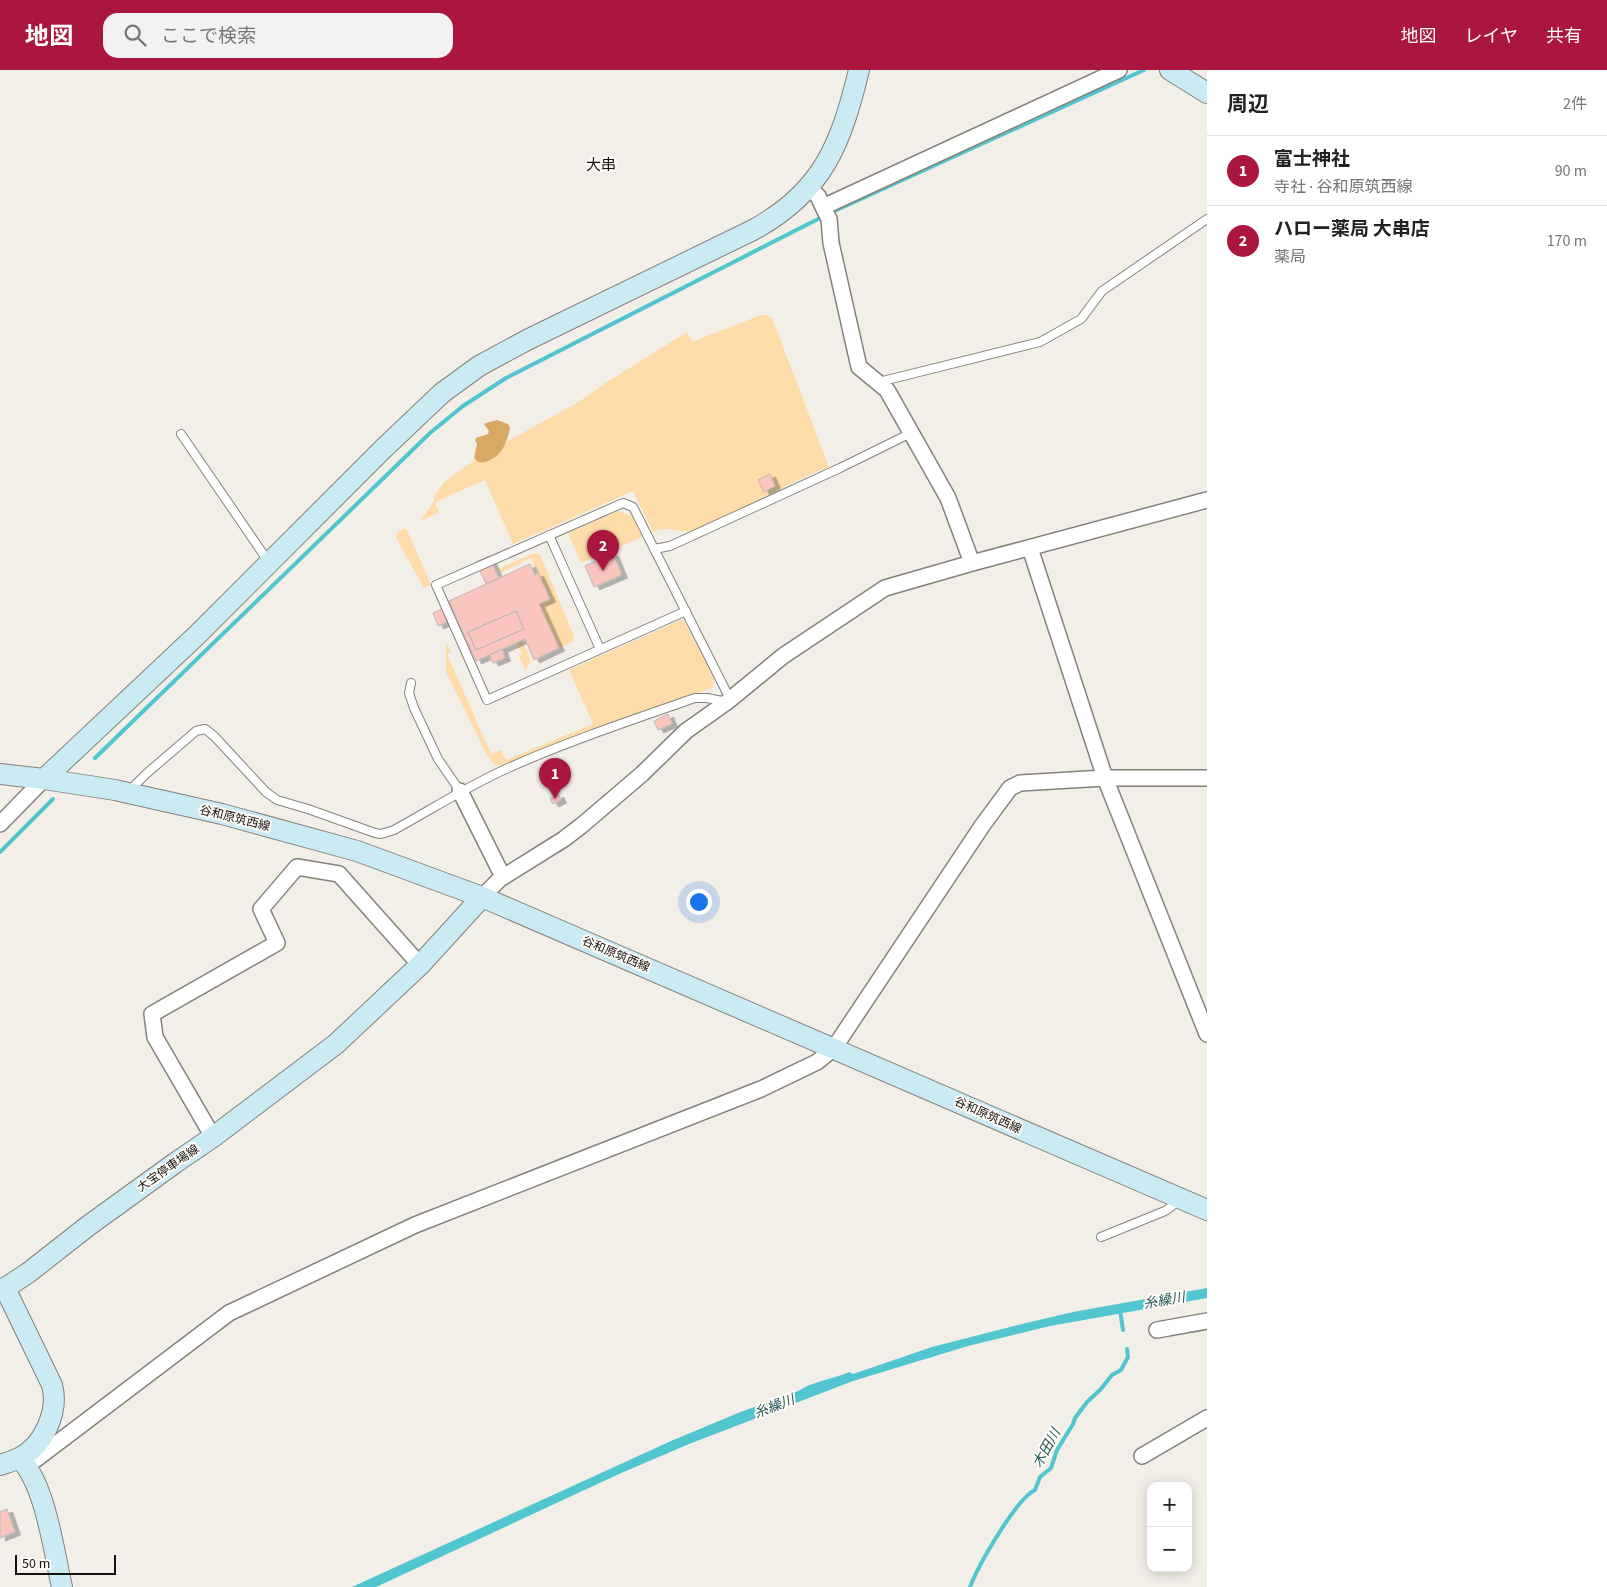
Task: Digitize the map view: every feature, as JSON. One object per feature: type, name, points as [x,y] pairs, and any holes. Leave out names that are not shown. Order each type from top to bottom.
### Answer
[{"type":"main road","points":[[44,779],[197,635],[383,449],[442,393],[479,366],[527,340],[760,226],[780,214],[809,188],[827,163],[850,110],[859,70]]},
{"type":"main road","points":[[1170,70],[1207,93]]},
{"type":"main road","name":"谷和原筑西線","points":[[0,774],[44,779],[127,793],[222,814],[357,851],[482,896],[1207,1210]]},
{"type":"main road","name":"大宝停車場線","points":[[0,1465],[23,1462],[47,1429],[52,1415],[54,1393],[52,1385],[2,1287],[28,1273],[88,1226],[175,1162],[213,1137],[336,1044],[420,964],[482,896]]},
{"type":"main road","points":[[23,1462],[45,1511],[62,1587]]},
{"type":"street","points":[[826,212],[1120,70]]},
{"type":"street","points":[[809,188],[818,196],[826,212],[859,367],[887,390],[948,498],[972,563]]},
{"type":"street","points":[[482,896],[503,877],[564,839],[581,826],[642,774],[686,731],[783,656],[884,588],[1207,500]]},
{"type":"street","points":[[1030,548],[1105,778],[1207,1034]]},
{"type":"street","points":[[23,1462],[229,1313],[415,1225],[760,1089],[817,1062],[834,1048],[982,826],[1010,788],[1020,783],[1105,778],[1207,778]]},
{"type":"street","points":[[0,824],[44,779]]},
{"type":"street","points":[[460,791],[503,877]]},
{"type":"street","points":[[213,1137],[155,1037],[152,1014],[277,944],[262,909],[297,867],[339,874],[420,964]]},
{"type":"street","points":[[1157,1330],[1207,1321]]},
{"type":"street","points":[[1142,1456],[1207,1418]]},
{"type":"lane","points":[[878,382],[1040,342],[1081,319],[1102,291],[1207,219]]},
{"type":"lane","points":[[654,549],[670,546],[840,468],[911,433]]},
{"type":"lane","points":[[181,434],[269,562]]},
{"type":"lane","points":[[686,611],[487,700],[436,585],[623,503],[633,507],[686,611],[728,700]]},
{"type":"lane","points":[[549,536],[600,649]]},
{"type":"lane","points":[[411,683],[409,693],[414,708],[438,760],[460,791]]},
{"type":"lane","points":[[127,793],[196,731],[205,729],[214,736],[266,792],[277,800],[381,834],[394,830],[460,791],[508,768],[600,732],[695,698],[728,700]]},
{"type":"lane","points":[[1101,1236],[1165,1211],[1178,1198]]},
{"type":"shaded area","points":[[761,315],[772,318],[829,467],[806,476],[694,531],[664,529],[653,532],[633,491],[513,544],[485,480],[435,502],[439,513],[420,521],[444,482],[479,457],[577,403],[687,332],[692,342]]},
{"type":"shaded area","points":[[497,420],[508,424],[510,428],[504,447],[492,459],[484,462],[477,461],[474,458],[477,444],[475,440],[488,434],[489,431],[484,424]]},
{"type":"shaded area","points":[[618,511],[632,516],[642,537],[581,563],[568,533]]},
{"type":"shaded area","points":[[406,528],[431,585],[424,588],[396,538],[398,531]]},
{"type":"shaded area","points":[[534,553],[540,555],[574,636],[572,642],[559,648],[539,604],[550,599],[531,558],[500,573],[498,569]]},
{"type":"shaded area","points":[[683,619],[713,675],[712,688],[636,714],[502,765],[494,764],[486,753],[446,672],[446,643],[451,652],[447,654],[491,754],[501,750],[506,760],[593,724],[569,670]]},
{"type":"shaded area","points":[[522,640],[531,661],[525,671],[519,656],[522,654],[517,643]]},
{"type":"water","name":"糸繰川","points":[[1207,1288],[1207,1298],[1050,1326],[968,1346],[853,1381],[689,1444],[619,1474],[376,1587],[352,1587],[671,1441],[816,1383],[849,1372],[853,1374],[932,1347],[1022,1324],[1073,1312]]},
{"type":"building","points":[[770,474],[775,486],[764,492],[758,480]]},
{"type":"building","points":[[613,553],[622,575],[594,587],[585,566]]},
{"type":"building","points":[[489,556],[499,579],[486,584],[476,562]]},
{"type":"building","points":[[530,564],[535,575],[538,573],[550,599],[539,604],[559,648],[534,660],[525,639],[476,661],[449,601]],"holes":[[[516,611],[524,629],[476,650],[468,632]]]},
{"type":"building","points":[[442,609],[447,622],[438,626],[433,613]]},
{"type":"building","points":[[516,611],[524,629],[476,650],[468,632]]},
{"type":"building","points":[[502,649],[505,658],[493,663],[489,655]]},
{"type":"building","points":[[668,714],[672,724],[658,730],[654,721]]},
{"type":"building","points":[[558,794],[561,800],[553,804],[550,799]]},
{"type":"building","points":[[7,1509],[15,1532],[0,1538],[0,1512]]},
{"type":"waterway","points":[[830,213],[1144,70]]},
{"type":"waterway","points":[[95,758],[430,433],[463,406],[506,378],[824,216]]},
{"type":"waterway","points":[[0,852],[53,799]]},
{"type":"waterway","name":"木田川","points":[[1120,1310],[1123,1330]]},
{"type":"waterway","name":"木田川","points":[[970,1587],[989,1549],[1008,1519],[1027,1496],[1035,1490],[1040,1477],[1051,1468],[1057,1450],[1075,1418],[1112,1375],[1121,1370],[1128,1357],[1127,1349]]},
{"type":"place","name":"ハロー薬局 大串店","points":[[603,571]]},
{"type":"place","name":"富士神社","points":[[555,799]]},
{"type":"district","name":"大串","points":[[601,165]]}]
